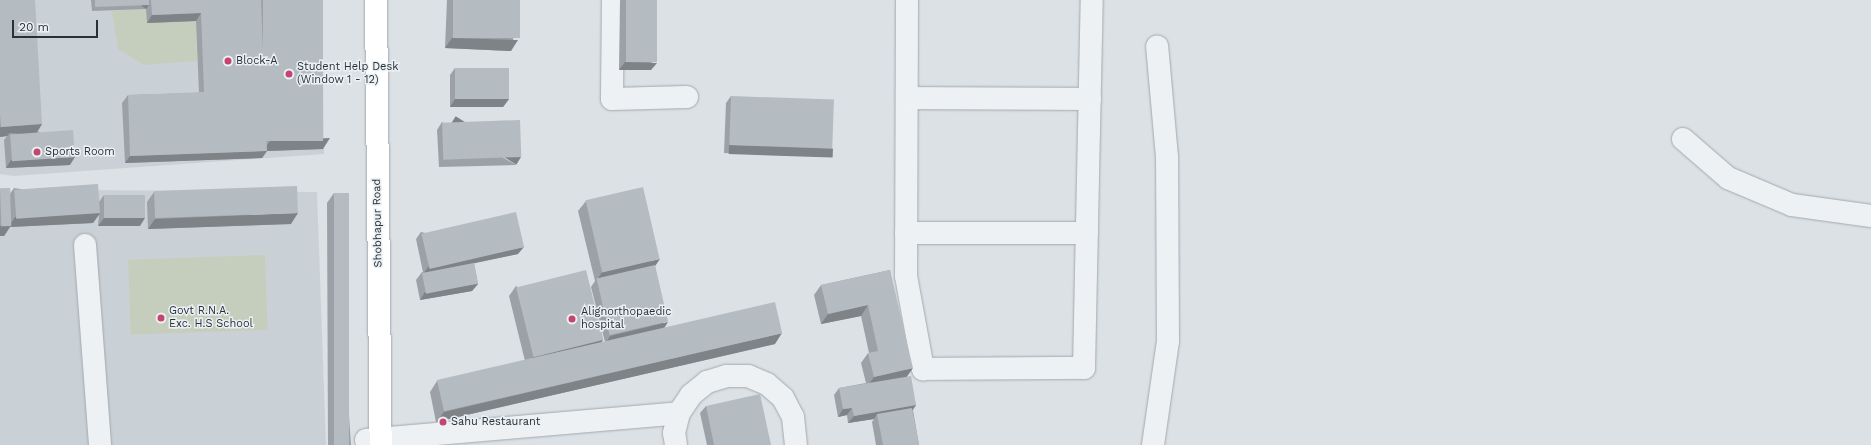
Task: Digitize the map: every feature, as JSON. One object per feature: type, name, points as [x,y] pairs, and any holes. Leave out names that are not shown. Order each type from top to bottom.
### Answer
[{"type":"main road","name":"Shobhapur Road","points":[[365,0],[373,442]]},
{"type":"main road","name":"Shobhapur Road","points":[[373,442],[376,0]]},
{"type":"street","points":[[613,0],[612,99],[687,97]]},
{"type":"street","points":[[907,0],[906,276],[923,369],[1084,368],[1092,0]]},
{"type":"street","points":[[1153,445],[1168,341],[1167,157],[1157,46]]},
{"type":"street","points":[[907,98],[1090,99]]},
{"type":"street","points":[[1683,139],[1728,178],[1792,205],[1871,216]]},
{"type":"street","points":[[906,233],[1087,234]]},
{"type":"street","points":[[85,245],[100,445]]},
{"type":"street","points":[[676,445],[674,433],[679,413],[690,395],[707,382],[727,376],[748,376],[767,384],[783,398],[793,417],[796,445]]},
{"type":"street","points":[[373,442],[496,437],[679,413]]},
{"type":"shaded area","points":[[0,0],[322,0],[324,154],[14,176],[0,174]]},
{"type":"shaded area","name":"Govt R.N.A. Exc. H.S School","points":[[88,190],[317,192],[326,445],[0,445],[0,191]]},
{"type":"green space","points":[[146,9],[147,23],[196,21],[197,61],[144,65],[118,49],[112,11]]},
{"type":"green space","points":[[265,255],[268,330],[131,335],[128,260]]},
{"type":"building","points":[[0,0],[35,0],[42,124],[1,127]]},
{"type":"building","points":[[95,0],[149,0],[149,5],[95,7]]},
{"type":"building","name":"Block-A","points":[[151,0],[261,0],[267,151],[130,156],[128,95],[204,92],[201,13],[152,15]]},
{"type":"building","name":"Student Help Desk (Window 1 - 12)","points":[[263,0],[323,0],[323,141],[263,141]]},
{"type":"building","points":[[453,0],[520,0],[520,38],[453,38]]},
{"type":"building","points":[[626,0],[657,0],[657,62],[626,62]]},
{"type":"building","points":[[455,68],[509,68],[509,99],[455,99]]},
{"type":"building","points":[[731,96],[834,100],[832,149],[729,145]]},
{"type":"building","points":[[520,120],[521,157],[443,160],[442,123]]},
{"type":"building","name":"Sports Room","points":[[73,130],[75,157],[12,161],[10,134]]},
{"type":"building","points":[[98,184],[100,213],[16,219],[14,190]]},
{"type":"building","points":[[297,186],[298,213],[155,218],[154,191]]},
{"type":"building","points":[[643,187],[660,259],[602,272],[586,200]]},
{"type":"building","points":[[0,188],[10,188],[11,226],[1,226]]},
{"type":"building","points":[[334,193],[349,193],[349,445],[334,445]]},
{"type":"building","points":[[104,195],[145,195],[145,218],[104,218]]},
{"type":"building","points":[[516,212],[524,247],[430,269],[421,234]]},
{"type":"building","points":[[474,263],[478,284],[426,294],[422,273]]},
{"type":"building","points":[[655,265],[668,322],[610,335],[597,278]]},
{"type":"building","points":[[586,270],[603,340],[534,357],[516,287]]},
{"type":"building","points":[[890,270],[913,368],[874,377],[868,353],[878,351],[868,305],[828,314],[821,285]]},
{"type":"building","points":[[775,302],[782,333],[444,411],[437,380]]},
{"type":"building","points":[[911,376],[916,405],[854,416],[852,408],[843,409],[839,388]]},
{"type":"building","points":[[760,394],[771,445],[714,445],[706,406]]},
{"type":"building","points":[[912,408],[919,445],[883,445],[877,414]]},
{"type":"place","name":"Block-A","points":[[228,61]]},
{"type":"place","name":"Student Help Desk (Window 1 - 12)","points":[[289,74]]},
{"type":"place","name":"Sports Room","points":[[37,152]]},
{"type":"place","name":"Govt R.N.A. Exc. H.S School","points":[[161,318]]},
{"type":"place","name":"Alignorthopaedic hospital","points":[[572,319]]},
{"type":"place","name":"Sahu Restaurant","points":[[443,422]]}]
